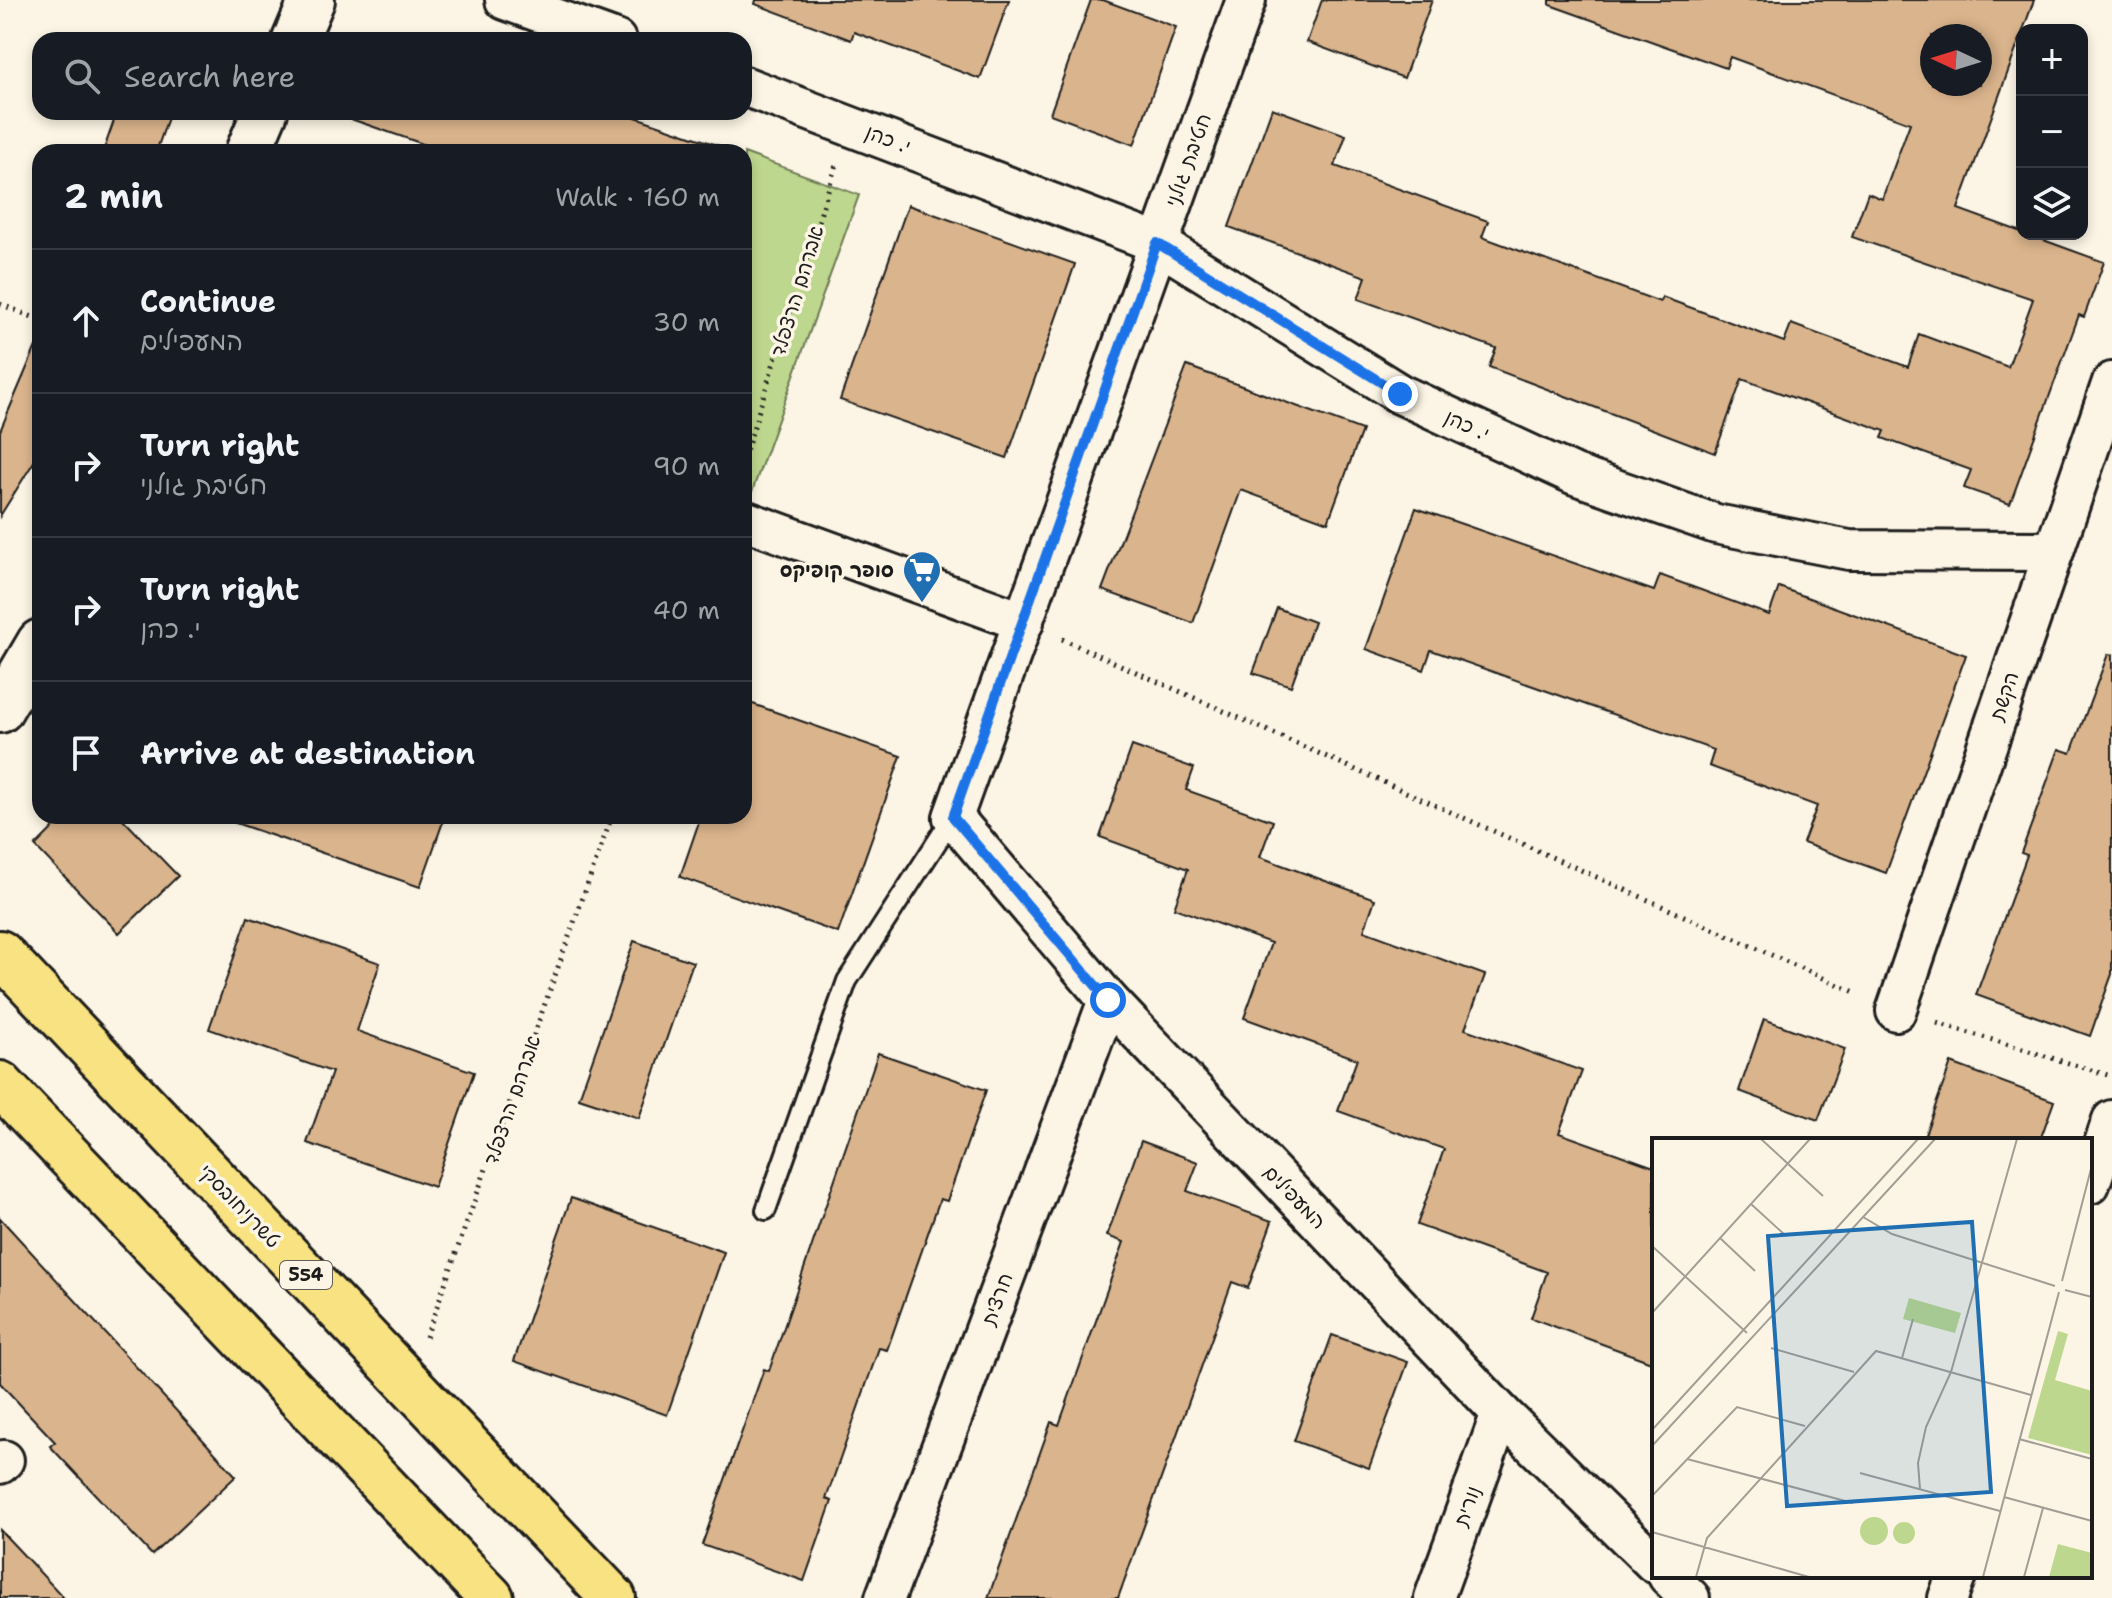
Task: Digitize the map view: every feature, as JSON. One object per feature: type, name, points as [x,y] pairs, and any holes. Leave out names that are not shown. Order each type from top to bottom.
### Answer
[{"type":"main road","name":"טשרניחובסקי","points":[[0,953],[613,1598]]},
{"type":"main road","points":[[0,1084],[491,1598]]},
{"type":"street","points":[[298,32],[312,0]]},
{"type":"street","points":[[505,0],[594,32]]},
{"type":"street","name":"חטיבת גולני","points":[[953,817],[1246,0]]},
{"type":"street","name":"י. כהן","points":[[752,89],[1157,243],[1400,394],[1575,475],[1702,519],[1849,550],[2054,551]]},
{"type":"street","points":[[251,144],[262,120]]},
{"type":"street","name":"הקשת","points":[[1896,1011],[2112,382]]},
{"type":"street","points":[[752,523],[1024,622]]},
{"type":"street","points":[[0,710],[32,656]]},
{"type":"street","name":"המעפילים","points":[[953,817],[1108,1000],[1501,1413],[1652,1561]]},
{"type":"street","name":"חרצית","points":[[885,1598],[1108,1000]]},
{"type":"street","points":[[2092,1178],[2112,1120]]},
{"type":"street","name":"נורית","points":[[1434,1598],[1501,1413]]},
{"type":"street","points":[[1670,1578],[1690,1598]]},
{"type":"street","points":[[1948,1598],[1955,1578]]},
{"type":"lane","points":[[766,1210],[847,981],[953,817]]},
{"type":"path","name":"אברהם הרצפלד","points":[[752,433],[849,124]]},
{"type":"path","points":[[0,304],[32,317]]},
{"type":"path","points":[[1024,622],[1896,1011],[2112,1077]]},
{"type":"path","name":"אברהם הרצפלד","points":[[409,1383],[468,1227],[609,824]]},
{"type":"green space","points":[[752,156],[859,195],[752,492]]},
{"type":"building","points":[[756,0],[1009,0],[980,79],[854,32],[851,40],[755,4]]},
{"type":"building","points":[[1091,0],[1103,0],[1176,27],[1134,145],[1050,114]]},
{"type":"building","points":[[1322,0],[1432,0],[1404,78],[1307,42]]},
{"type":"building","points":[[1550,0],[2034,0],[2025,24],[2016,24],[2016,50],[1958,209],[2016,230],[2016,240],[2043,240],[2104,262],[2084,317],[2079,315],[2010,504],[1964,488],[1971,470],[1882,438],[1885,431],[1742,379],[1715,453],[1489,367],[1496,348],[1358,299],[1366,277],[1229,227],[1272,108],[1346,135],[1335,166],[1488,221],[1482,237],[1660,302],[1662,297],[1784,342],[1791,324],[1908,367],[1919,334],[2008,367],[2033,299],[1852,237],[1868,193],[1882,199],[1910,123],[1730,57],[1726,68],[1550,5]]},
{"type":"building","points":[[114,120],[167,120],[159,144],[106,144]]},
{"type":"building","points":[[354,120],[644,120],[714,144],[423,144]]},
{"type":"building","points":[[908,205],[1075,264],[1007,458],[840,400]]},
{"type":"building","points":[[32,356],[32,465],[0,516],[0,431]]},
{"type":"building","points":[[1187,366],[1362,430],[1328,522],[1241,490],[1193,623],[1102,590]]},
{"type":"building","points":[[1416,508],[1654,591],[1660,575],[1769,615],[1779,587],[1966,655],[1886,873],[1803,843],[1817,806],[1709,766],[1714,750],[1431,650],[1424,670],[1366,649]]},
{"type":"building","points":[[1277,608],[1314,622],[1291,686],[1253,673]]},
{"type":"building","points":[[2108,654],[2112,655],[2112,974],[2090,1036],[1976,995],[2027,855],[2021,853],[2059,749],[2071,753]]},
{"type":"building","points":[[752,704],[901,756],[838,933],[680,877],[698,824],[752,824]]},
{"type":"building","points":[[1132,746],[1194,768],[1186,790],[1273,821],[1260,857],[1375,899],[1364,931],[1485,975],[1465,1029],[1582,1071],[1559,1133],[1652,1166],[1652,1362],[1531,1318],[1547,1272],[1417,1225],[1444,1149],[1338,1111],[1357,1059],[1244,1018],[1271,943],[1174,908],[1188,869],[1100,837]]},
{"type":"building","points":[[57,824],[128,824],[178,876],[119,933],[35,846]]},
{"type":"building","points":[[239,824],[442,824],[420,887]]},
{"type":"building","points":[[248,917],[380,963],[357,1031],[474,1072],[434,1187],[307,1143],[332,1072],[209,1029]]},
{"type":"building","points":[[634,941],[693,962],[639,1118],[579,1098]]},
{"type":"building","points":[[1764,1019],[1845,1049],[1818,1120],[1739,1091]]},
{"type":"building","points":[[878,1053],[986,1090],[947,1201],[940,1199],[887,1350],[879,1348],[826,1499],[832,1501],[804,1581],[702,1545],[764,1369],[769,1371]]},
{"type":"building","points":[[1951,1063],[2054,1101],[2041,1138],[1924,1138]]},
{"type":"building","points":[[1141,1141],[1198,1162],[1187,1191],[1272,1221],[1248,1288],[1232,1282],[1118,1598],[988,1598],[1051,1422],[1059,1425],[1124,1242],[1107,1236]]},
{"type":"building","points":[[571,1198],[724,1252],[667,1415],[514,1361]]},
{"type":"building","points":[[0,1218],[236,1476],[152,1555],[50,1446],[55,1442],[0,1383]]},
{"type":"building","points":[[1332,1335],[1408,1362],[1369,1468],[1294,1441]]},
{"type":"building","points":[[0,1530],[64,1598],[0,1598]]},
{"type":"place","name":"סופר קופיקס","points":[[922,604]]},
{"type":"route","points":[[1108,1000],[953,817],[1157,243],[1400,394]]}]
